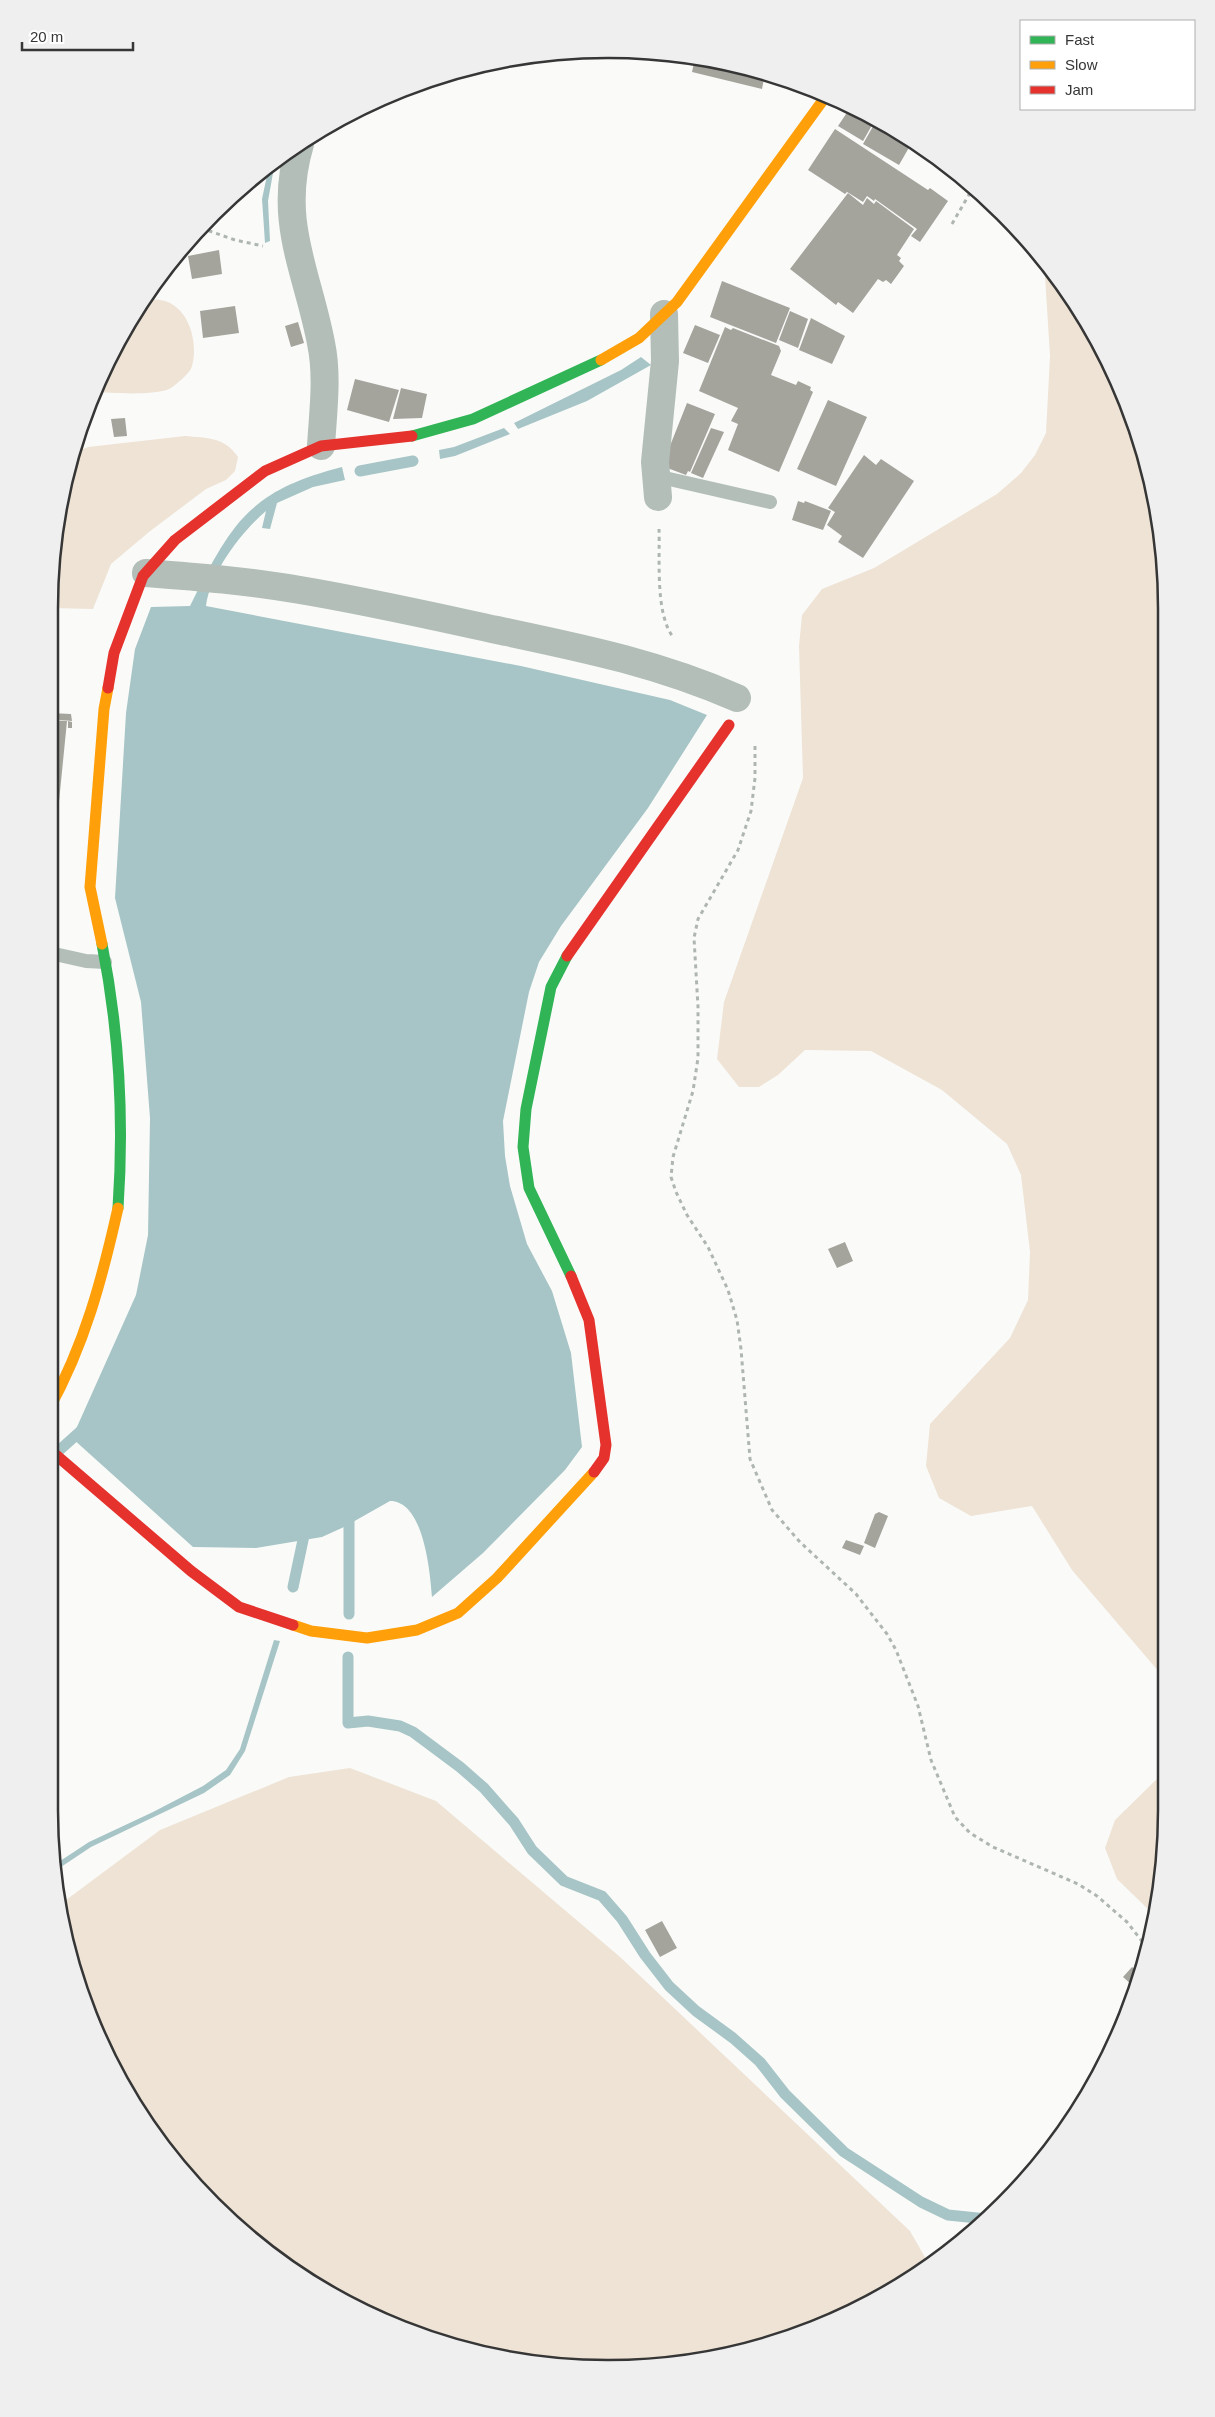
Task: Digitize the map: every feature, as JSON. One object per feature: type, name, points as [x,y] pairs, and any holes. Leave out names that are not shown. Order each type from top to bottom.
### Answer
[{"type":"street","points":[[58,1393],[98,1291],[118,1207],[120,1124],[117,1054],[105,962],[90,887],[104,709],[114,652],[146,573],[174,540],[265,471],[321,446],[404,438],[473,420],[586,368],[640,338],[676,302],[822,101]]},
{"type":"street","points":[[297,154],[291,194],[292,222],[296,246],[322,344],[324,384],[321,446]]},
{"type":"street","points":[[657,486],[655,462],[665,361],[664,314]]},
{"type":"street","points":[[146,573],[210,578],[301,590],[399,609],[632,659],[694,679],[737,698]]},
{"type":"street","points":[[58,1457],[191,1571],[239,1607],[311,1632],[367,1638],[417,1630],[458,1614],[497,1578],[594,1472],[604,1458],[606,1446],[589,1320],[572,1278],[529,1188],[523,1147],[526,1110],[551,987],[572,946],[729,725]]},
{"type":"lane","points":[[657,486],[770,502]]},
{"type":"lane","points":[[58,955],[86,961],[105,962]]},
{"type":"path","points":[[952,224],[970,194]]},
{"type":"path","points":[[208,230],[235,240],[270,248],[296,246]]},
{"type":"path","points":[[657,486],[661,607],[666,626],[676,640]]},
{"type":"path","points":[[737,698],[752,715],[755,741],[755,778],[751,811],[738,850],[708,899],[694,938],[698,1006],[698,1058],[693,1091],[674,1157],[672,1177],[683,1207],[708,1247],[724,1281],[737,1320],[742,1349],[750,1459],[772,1510],[800,1542],[856,1594],[887,1634],[896,1650],[918,1706],[931,1760],[955,1817],[970,1833],[993,1847],[1078,1884],[1097,1896],[1127,1922],[1142,1941]]},
{"type":"shaded area","points":[[1045,274],[1084,332],[1116,397],[1139,465],[1147,500],[1156,572],[1158,608],[1158,1671],[1072,1570],[1032,1506],[971,1516],[939,1498],[926,1466],[930,1424],[1010,1338],[1028,1300],[1030,1252],[1021,1175],[1007,1144],[942,1090],[871,1051],[805,1050],[778,1075],[759,1087],[739,1087],[717,1059],[724,1002],[803,778],[799,646],[802,615],[822,589],[874,568],[997,494],[1021,473],[1035,455],[1046,433],[1050,356]]},
{"type":"shaded area","points":[[151,300],[170,303],[185,317],[190,327],[194,348],[191,369],[176,384],[165,391],[101,392],[131,332]]},
{"type":"shaded area","points":[[185,436],[201,437],[221,442],[233,450],[238,457],[235,471],[226,480],[206,489],[149,532],[111,564],[93,609],[58,608],[62,536],[68,500],[81,450],[88,447]]},
{"type":"shaded area","points":[[350,1768],[436,1801],[619,1956],[910,2231],[926,2258],[851,2303],[818,2318],[750,2341],[679,2355],[608,2360],[536,2355],[500,2349],[465,2341],[431,2330],[397,2318],[332,2286],[273,2246],[245,2223],[194,2172],[150,2115],[131,2084],[99,2020],[76,1952],[65,1901],[160,1830],[289,1777]]},
{"type":"shaded area","points":[[1158,1778],[1156,1845],[1148,1909],[1117,1879],[1105,1848],[1115,1820]]},
{"type":"water","points":[[273,171],[268,201],[270,241],[265,243],[262,199],[267,176]]},
{"type":"water","points":[[641,357],[651,365],[587,401],[518,429],[514,423],[621,370]]},
{"type":"water","points":[[504,428],[510,434],[455,456],[440,459],[439,450],[454,447]]},
{"type":"water","points":[[342,467],[345,480],[313,487],[277,503],[270,529],[262,528],[266,511],[256,520],[237,542],[220,567],[209,593],[206,606],[521,666],[670,700],[707,715],[648,808],[561,926],[539,962],[529,992],[503,1121],[505,1156],[510,1186],[527,1244],[552,1291],[571,1353],[582,1447],[565,1470],[483,1553],[432,1597],[427,1556],[418,1525],[411,1512],[401,1504],[390,1501],[322,1537],[256,1548],[193,1547],[72,1438],[136,1295],[148,1235],[150,1118],[141,1002],[115,898],[126,713],[135,649],[151,607],[190,606],[204,577],[231,532],[263,500],[284,487],[310,476]]},
{"type":"water","points":[[274,1640],[280,1641],[245,1751],[230,1775],[204,1793],[91,1847],[61,1867],[60,1861],[89,1842],[203,1786],[226,1770],[240,1749]]},
{"type":"building","points":[[694,64],[764,80],[762,89],[692,72]]},
{"type":"building","points":[[847,112],[872,125],[863,141],[838,126]]},
{"type":"building","points":[[873,126],[909,148],[899,165],[863,144]]},
{"type":"building","points":[[835,129],[948,201],[920,242],[911,236],[917,229],[875,199],[874,201],[867,196],[863,202],[844,190],[847,192],[845,194],[808,170]]},
{"type":"building","points":[[848,193],[863,205],[867,198],[874,204],[876,201],[914,229],[897,255],[901,258],[899,261],[904,266],[891,284],[886,280],[883,282],[878,279],[853,313],[838,302],[836,305],[790,269]]},
{"type":"building","points":[[219,250],[222,274],[192,279],[188,256]]},
{"type":"building","points":[[722,281],[790,308],[776,343],[710,317]]},
{"type":"building","points":[[235,306],[239,333],[203,338],[200,311]]},
{"type":"building","points":[[790,311],[808,319],[798,348],[779,340]]},
{"type":"building","points":[[811,318],[845,336],[832,364],[799,350]]},
{"type":"building","points":[[298,322],[304,343],[291,347],[285,326]]},
{"type":"building","points":[[695,325],[720,335],[708,363],[683,353]]},
{"type":"building","points":[[725,327],[731,330],[733,328],[779,346],[781,351],[771,375],[796,385],[798,381],[811,387],[810,390],[813,392],[779,472],[728,450],[738,424],[731,421],[738,408],[699,391]]},
{"type":"building","points":[[355,379],[399,390],[389,422],[347,410]]},
{"type":"building","points":[[401,388],[427,394],[422,418],[393,419]]},
{"type":"building","points":[[828,400],[867,417],[836,486],[797,469]]},
{"type":"building","points":[[687,403],[715,414],[690,472],[688,471],[686,475],[662,466]]},
{"type":"building","points":[[125,418],[127,436],[114,437],[111,419]]},
{"type":"building","points":[[711,428],[724,432],[703,478],[691,473]]},
{"type":"building","points":[[864,455],[876,465],[881,459],[914,481],[863,558],[838,542],[842,536],[827,525],[835,512],[828,508]]},
{"type":"building","points":[[798,501],[804,503],[805,501],[831,511],[823,530],[792,520]]},
{"type":"building","points":[[58,713],[71,714],[72,721],[58,720]]},
{"type":"building","points":[[58,720],[67,721],[58,812]]},
{"type":"building","points":[[68,721],[72,722],[72,728],[68,728]]},
{"type":"building","points":[[845,1242],[853,1261],[837,1268],[828,1249]]},
{"type":"building","points":[[879,1512],[888,1516],[875,1548],[864,1543],[875,1514]]},
{"type":"building","points":[[846,1540],[864,1546],[860,1555],[842,1548]]},
{"type":"building","points":[[662,1921],[677,1948],[660,1957],[645,1930]]},
{"type":"building","points":[[1132,1967],[1134,1968],[1129,1982],[1123,1977]]},
{"type":"waterway","points":[[360,471],[413,461]]},
{"type":"waterway","points":[[58,1451],[83,1429]]},
{"type":"waterway","points":[[349,1509],[349,1614]]},
{"type":"waterway","points":[[293,1587],[306,1526]]},
{"type":"waterway","points":[[348,1657],[348,1723],[368,1721],[400,1726],[413,1732],[460,1767],[484,1788],[514,1822],[532,1850],[564,1881],[602,1896],[622,1919],[645,1955],[669,1986],[696,2011],[733,2038],[760,2062],[785,2094],[844,2152],[921,2202],[948,2215],[975,2218]]},
{"type":"traffic: fast","points":[[412,436],[473,419],[601,360]]},
{"type":"traffic: fast","points":[[102,944],[113,1009],[119,1076],[120,1175],[118,1208]]},
{"type":"traffic: fast","points":[[567,956],[551,987],[526,1109],[523,1147],[529,1188],[571,1276]]},
{"type":"traffic: slow","points":[[601,360],[639,338],[677,302],[822,101]]},
{"type":"traffic: slow","points":[[102,944],[90,887],[104,709],[108,688]]},
{"type":"traffic: slow","points":[[58,1392],[73,1360],[91,1311],[106,1260],[118,1208]]},
{"type":"traffic: slow","points":[[293,1625],[311,1631],[367,1638],[417,1630],[458,1613],[497,1578],[594,1472]]},
{"type":"traffic: jam","points":[[108,688],[114,653],[143,576],[175,540],[265,471],[321,446],[412,436]]},
{"type":"traffic: jam","points":[[567,956],[729,725]]},
{"type":"traffic: jam","points":[[571,1276],[589,1320],[606,1445],[604,1458],[594,1472]]},
{"type":"traffic: jam","points":[[58,1457],[191,1571],[239,1607],[293,1625]]}]
